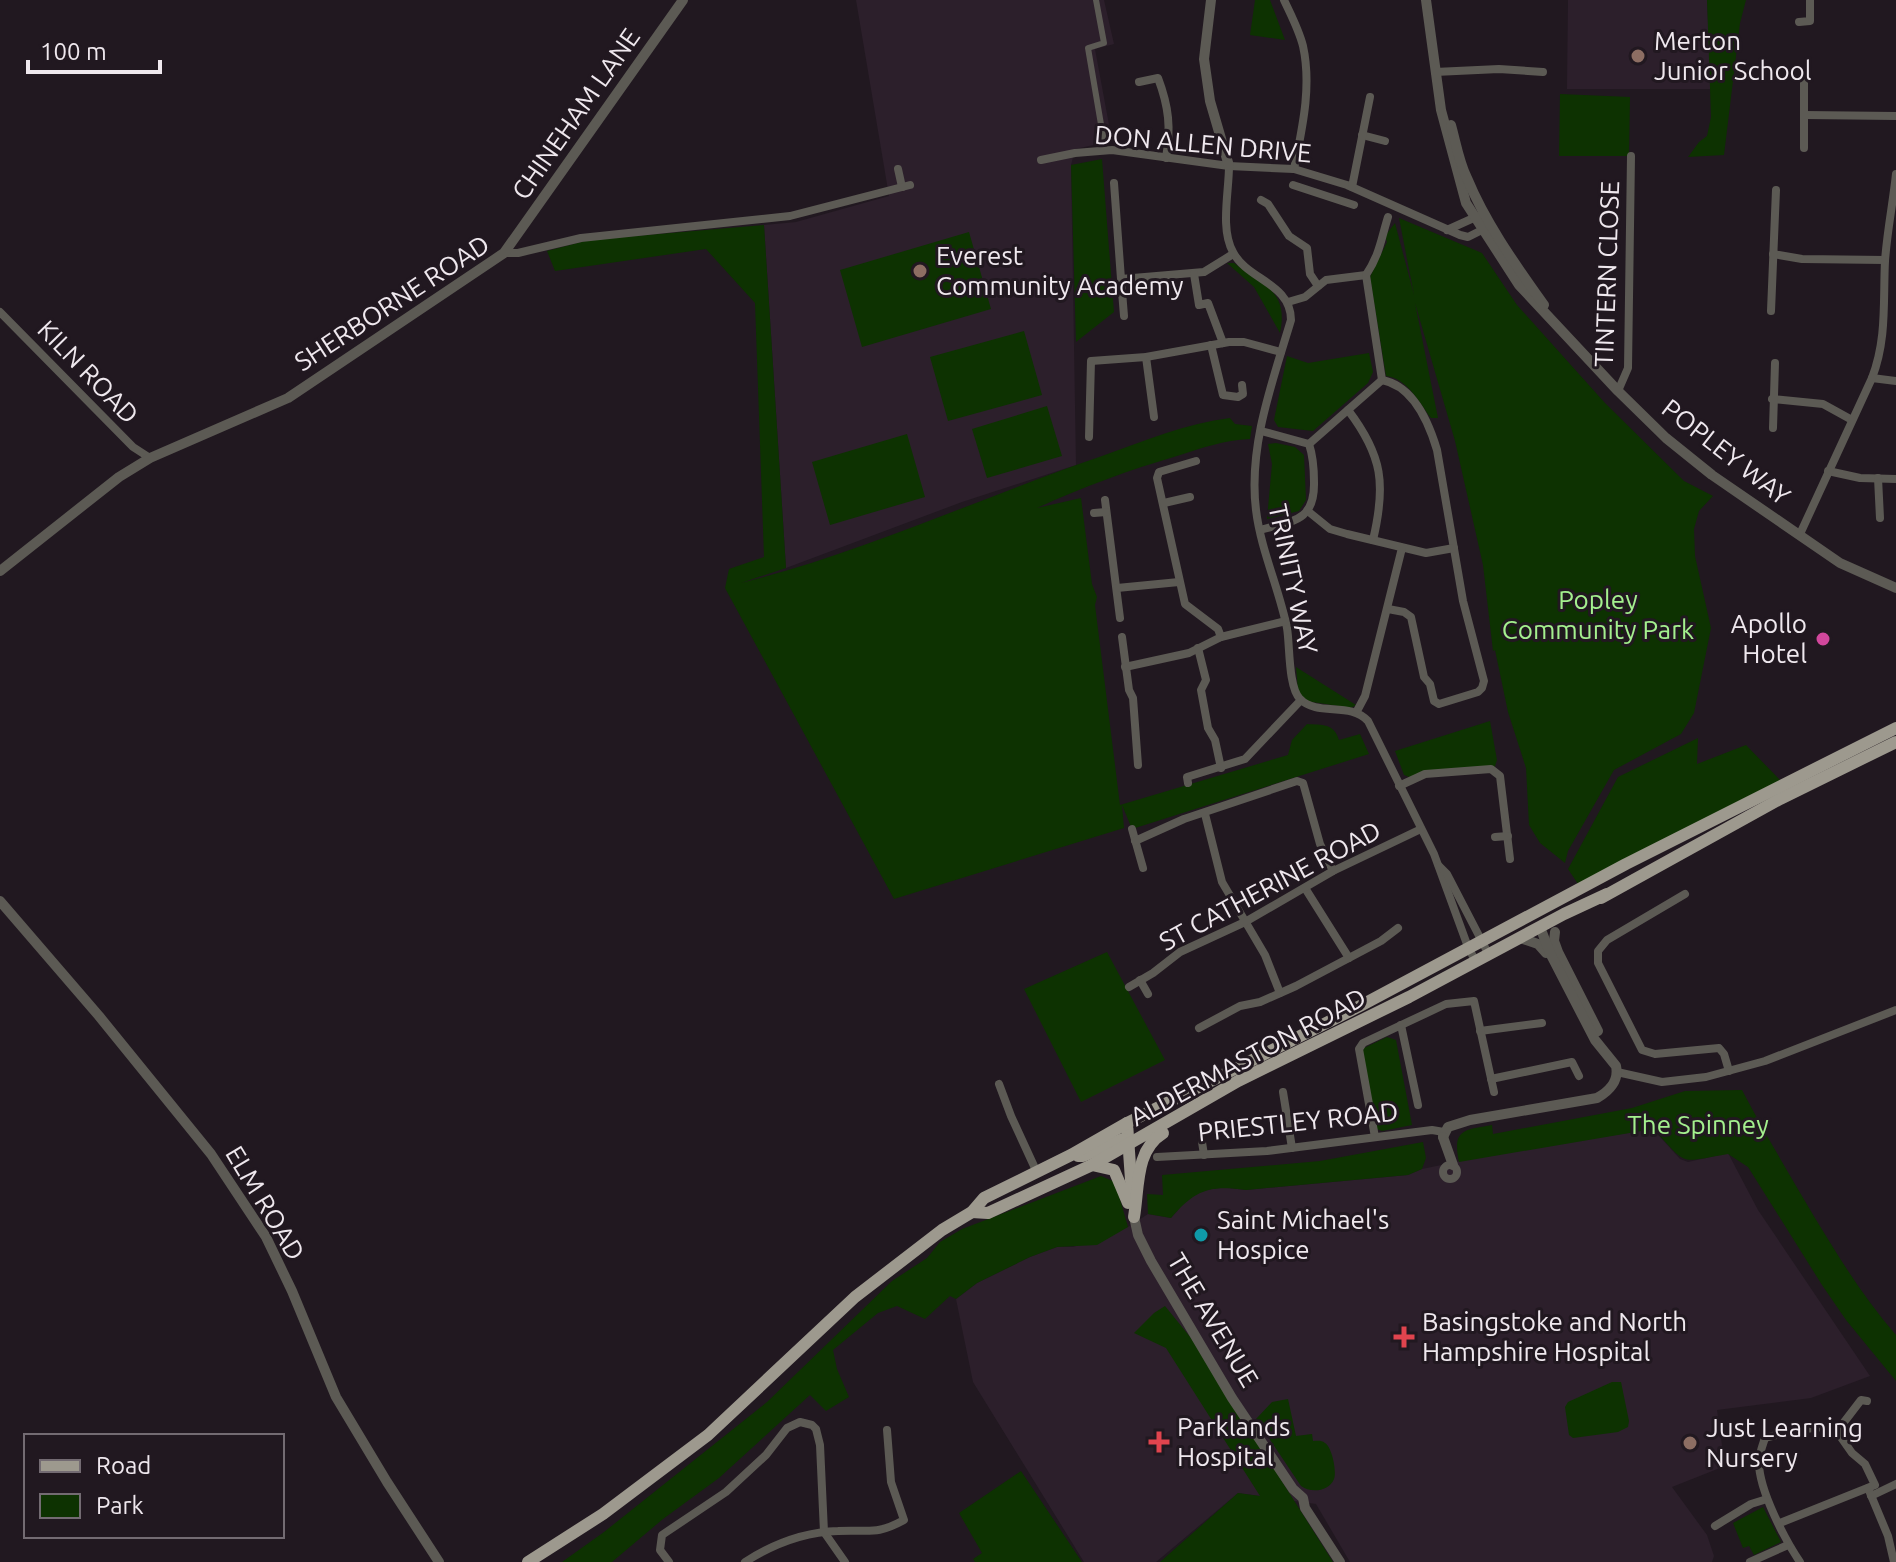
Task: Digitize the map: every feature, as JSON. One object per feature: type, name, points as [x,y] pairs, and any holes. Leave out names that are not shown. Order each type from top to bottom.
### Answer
[{"type":"main road","name":"ALDERMASTON ROAD","points":[[528,1562],[603,1514],[708,1435],[855,1297],[942,1230],[972,1212],[984,1198],[1035,1169],[1071,1155],[1127,1123],[1360,1006],[1481,939],[1896,728]]},
{"type":"main road","name":"ALDERMASTON ROAD","points":[[972,1212],[988,1213],[1092,1165],[1238,1081],[1476,962],[1780,799],[1896,742]]},
{"type":"main road","name":"ALDERMASTON ROAD","points":[[1481,939],[1524,925],[1555,932],[1567,919],[1607,894]]},
{"type":"main road","points":[[1540,927],[1543,908]]},
{"type":"main road","points":[[1134,1217],[1143,1152],[1154,1139],[1221,1098],[1238,1081]]},
{"type":"main road","points":[[1127,1123],[1134,1217]]},
{"type":"main road","points":[[1071,1155],[1083,1156],[1123,1139],[1143,1152]]},
{"type":"main road","points":[[1092,1165],[1114,1170],[1134,1217]]},
{"type":"main road","points":[[1035,1169],[1044,1188]]},
{"type":"street","name":"CHINEHAM LANE","points":[[504,253],[683,0]]},
{"type":"street","points":[[1096,0],[1104,43],[1088,48],[1104,142]]},
{"type":"street","points":[[1211,0],[1204,59],[1210,101],[1229,166],[1227,228],[1233,254],[1277,289],[1288,302],[1305,297],[1326,280],[1366,275]]},
{"type":"street","points":[[1284,0],[1302,43],[1307,68],[1294,169]]},
{"type":"street","name":"POPLEY WAY","points":[[1426,0],[1439,93],[1479,216],[1558,327],[1666,438],[1712,475],[1840,563],[1893,586]]},
{"type":"street","points":[[1799,22],[1810,21],[1810,0]]},
{"type":"street","points":[[1435,72],[1499,69],[1544,72]]},
{"type":"street","points":[[1804,77],[1804,148]]},
{"type":"street","points":[[1139,82],[1158,78],[1164,92],[1171,129],[1166,158]]},
{"type":"street","points":[[1352,187],[1362,135],[1362,114],[1370,97]]},
{"type":"street","points":[[1804,115],[1896,116]]},
{"type":"street","points":[[1362,135],[1385,141]]},
{"type":"street","name":"DON ALLEN DRIVE","points":[[1041,160],[1112,150],[1229,166],[1294,169],[1352,187],[1468,237],[1487,228]]},
{"type":"street","name":"TINTERN CLOSE","points":[[1618,391],[1628,368],[1631,156]]},
{"type":"street","name":"SHERBORNE ROAD","points":[[0,571],[119,477],[150,458],[288,398],[504,253],[518,253],[581,238],[790,216],[906,186],[898,169]]},
{"type":"street","points":[[1800,534],[1872,378],[1883,337],[1885,260],[1895,201],[1896,174]]},
{"type":"street","points":[[1316,192],[1321,175]]},
{"type":"street","points":[[1114,183],[1124,316]]},
{"type":"street","points":[[1293,185],[1354,205]]},
{"type":"street","points":[[1770,311],[1776,190]]},
{"type":"street","points":[[1261,200],[1268,204],[1289,236],[1307,248],[1310,274],[1318,286]]},
{"type":"street","points":[[1446,230],[1479,216]]},
{"type":"street","points":[[1382,380],[1366,275],[1379,254],[1381,235],[1388,217]]},
{"type":"street","points":[[1121,279],[1204,272],[1233,254]]},
{"type":"street","points":[[1773,254],[1802,259],[1885,260]]},
{"type":"street","points":[[1194,274],[1199,305],[1208,303],[1223,343]]},
{"type":"street","name":"TRINITY WAY","points":[[1288,302],[1291,320],[1261,431],[1255,477],[1256,511],[1272,579],[1286,621],[1293,683],[1301,700]]},
{"type":"street","name":"KILN ROAD","points":[[0,312],[133,447],[150,458]]},
{"type":"street","points":[[1089,437],[1091,361],[1146,357],[1244,342],[1281,352]]},
{"type":"street","points":[[1211,345],[1223,395],[1238,397],[1243,394],[1242,385]]},
{"type":"street","points":[[1146,357],[1154,417]]},
{"type":"street","points":[[1773,428],[1775,363]]},
{"type":"street","points":[[1872,378],[1896,381]]},
{"type":"street","points":[[1309,444],[1382,380]]},
{"type":"street","points":[[1382,380],[1399,385],[1430,427],[1437,450],[1463,601],[1484,681],[1482,688],[1439,704],[1434,701],[1430,684],[1424,677],[1411,617],[1404,612],[1388,609]]},
{"type":"street","points":[[1772,399],[1823,404],[1852,420]]},
{"type":"street","points":[[1348,410],[1366,432],[1381,478],[1380,511],[1373,540]]},
{"type":"street","points":[[1261,431],[1309,444]]},
{"type":"street","points":[[1260,530],[1299,519],[1309,512],[1315,495],[1309,444]]},
{"type":"street","points":[[1196,461],[1159,472],[1157,478],[1185,604],[1218,629],[1221,637]]},
{"type":"street","points":[[1828,471],[1860,478],[1896,479]]},
{"type":"street","points":[[1878,478],[1880,518]]},
{"type":"street","points":[[1164,503],[1190,497]]},
{"type":"street","points":[[1105,500],[1120,618]]},
{"type":"street","points":[[1094,513],[1106,512]]},
{"type":"street","points":[[1309,512],[1330,529],[1402,548],[1426,553],[1454,548]]},
{"type":"street","points":[[1357,711],[1365,696],[1402,548]]},
{"type":"street","points":[[1117,588],[1179,582]]},
{"type":"street","points":[[1125,667],[1198,648],[1221,637],[1286,621]]},
{"type":"street","points":[[1122,637],[1133,698],[1137,760],[1126,758]]},
{"type":"street","points":[[1198,648],[1206,680],[1201,690],[1203,703],[1221,768]]},
{"type":"street","points":[[1188,783],[1187,777],[1245,759],[1301,700],[1315,706],[1357,711],[1371,726],[1439,865],[1447,874],[1489,955]]},
{"type":"street","points":[[1399,786],[1425,774],[1497,771],[1510,859]]},
{"type":"street","points":[[1135,841],[1184,819],[1297,781],[1303,783],[1320,844],[1333,871]]},
{"type":"street","points":[[1205,814],[1222,882],[1265,955],[1280,993]]},
{"type":"street","points":[[1132,829],[1143,868]]},
{"type":"street","name":"ST CATHERINE ROAD","points":[[1129,987],[1180,952],[1245,922],[1333,871],[1421,829]]},
{"type":"street","points":[[1495,837],[1508,836]]},
{"type":"street","points":[[1439,865],[1440,876],[1476,962]]},
{"type":"street","points":[[1305,888],[1349,958]]},
{"type":"street","points":[[1685,894],[1607,940],[1598,951],[1598,963],[1642,1050],[1655,1054],[1719,1048],[1729,1071]]},
{"type":"street","name":"ELM ROAD","points":[[0,901],[211,1154],[266,1237],[336,1397],[439,1562]]},
{"type":"street","points":[[1540,927],[1595,1040],[1604,1048]]},
{"type":"street","points":[[1199,1028],[1240,1006],[1280,993],[1381,941],[1398,928]]},
{"type":"street","points":[[1555,932],[1558,952],[1617,1072],[1642,1079],[1670,1082],[1729,1071],[1765,1061],[1896,1010]]},
{"type":"street","points":[[1520,938],[1542,947],[1562,984],[1568,988]]},
{"type":"street","name":"ST CATHERINE ROAD","points":[[1140,980],[1148,994]]},
{"type":"street","points":[[1375,1137],[1359,1049],[1363,1043],[1446,1004],[1474,1001],[1494,1092]]},
{"type":"street","points":[[1480,1031],[1542,1023]]},
{"type":"street","points":[[1401,1025],[1418,1105]]},
{"type":"street","points":[[1573,1050],[1572,1062],[1579,1076]]},
{"type":"street","points":[[1491,1079],[1572,1062]]},
{"type":"street","name":"PRIESTLEY ROAD","points":[[1157,1157],[1292,1148],[1432,1130],[1444,1134],[1448,1127],[1470,1120],[1597,1098],[1610,1088],[1617,1072]]},
{"type":"street","points":[[999,1084],[1035,1169]]},
{"type":"street","points":[[1283,1092],[1292,1148]]},
{"type":"street","points":[[1444,1134],[1450,1165]]},
{"type":"street","points":[[1202,1142],[1204,1155]]},
{"type":"street","name":"THE AVENUE","points":[[1134,1217],[1138,1235],[1151,1261],[1232,1398],[1293,1489],[1303,1498],[1305,1508],[1340,1562]]},
{"type":"street","points":[[1838,1430],[1861,1400],[1867,1401]]},
{"type":"street","points":[[669,1562],[660,1550],[662,1535],[726,1492],[766,1455],[794,1423],[807,1423],[816,1429],[820,1445],[824,1532],[845,1562]]},
{"type":"street","points":[[1800,1562],[1788,1545],[1767,1499],[1758,1467],[1759,1454],[1765,1438],[1817,1426],[1833,1426],[1852,1453],[1865,1464],[1894,1562]]},
{"type":"street","points":[[745,1562],[787,1540],[824,1532],[878,1532],[905,1519],[891,1482],[887,1430]]},
{"type":"street","points":[[1780,1523],[1896,1484]]},
{"type":"street","points":[[1715,1526],[1751,1504],[1767,1499]]},
{"type":"street","points":[[1750,1562],[1788,1545]]},
{"type":"street","points":[[762,1551],[766,1562]]},
{"type":"shaded area","name":"Everest Community Academy","points":[[856,0],[1104,0],[1114,44],[1095,49],[1112,141],[1075,149],[1071,165],[1076,465],[962,502],[786,568],[764,225],[796,222],[889,196]]},
{"type":"shaded area","name":"Merton Junior School","points":[[1568,0],[1707,0],[1711,89],[1567,89]]},
{"type":"shaded area","name":"Basingstoke and North Hampshire Hospital","points":[[1653,1129],[1680,1159],[1688,1162],[1728,1153],[1758,1210],[1870,1376],[1811,1398],[1717,1410],[1725,1466],[1672,1487],[1707,1535],[1714,1556],[1712,1562],[1350,1562],[1316,1504],[1238,1493],[1156,1562],[1084,1562],[973,1382],[956,1299],[977,1283],[1030,1257],[1057,1247],[1073,1247],[1128,1227],[1148,1214],[1171,1218],[1199,1192],[1220,1187],[1246,1190],[1408,1175],[1422,1169],[1499,1153]]},
{"type":"green space","points":[[1255,0],[1270,0],[1285,40],[1250,35]]},
{"type":"green space","points":[[1707,0],[1746,0],[1740,23],[1724,155],[1688,157],[1707,136],[1711,117]]},
{"type":"green space","points":[[1560,94],[1630,97],[1629,156],[1559,156]]},
{"type":"green space","points":[[1102,159],[1114,312],[1076,342],[1071,165]]},
{"type":"green space","name":"Popley Community Park","points":[[1399,218],[1482,253],[1517,305],[1605,403],[1684,481],[1713,496],[1699,511],[1694,529],[1695,556],[1711,628],[1694,713],[1681,734],[1614,770],[1568,851],[1565,863],[1540,843],[1529,825],[1526,768],[1493,651],[1483,565],[1455,441],[1415,303],[1438,418],[1431,418],[1400,381],[1386,376],[1370,277],[1387,242],[1385,236],[1395,223],[1414,295]]},
{"type":"green space","points":[[764,225],[786,568],[741,583],[833,556],[1166,433],[1230,418],[1235,424],[1252,426],[1250,439],[1213,445],[1141,467],[1037,508],[1081,498],[1092,584],[1097,597],[1095,605],[1120,805],[1288,755],[1292,740],[1307,724],[1331,728],[1339,740],[1360,734],[1369,754],[1132,829],[1122,805],[1124,828],[894,899],[725,588],[729,569],[764,557],[755,303],[706,249],[555,271],[547,251],[589,240]]},
{"type":"green space","points":[[969,232],[991,309],[862,347],[840,270]]},
{"type":"green space","points":[[1227,263],[1234,263],[1271,290],[1281,307],[1280,333],[1254,287]]},
{"type":"green space","points":[[1024,331],[1042,395],[948,421],[930,357]]},
{"type":"green space","points":[[1369,353],[1373,372],[1368,383],[1313,431],[1278,427],[1274,420],[1287,356],[1308,363]]},
{"type":"green space","points":[[1047,406],[1062,456],[987,478],[972,429]]},
{"type":"green space","points":[[907,434],[925,497],[830,525],[812,462]]},
{"type":"green space","points":[[1268,444],[1295,447],[1304,455],[1306,500],[1299,511],[1267,519],[1272,464]]},
{"type":"green space","points":[[1296,667],[1356,705],[1351,708],[1306,701],[1298,691]]},
{"type":"green space","points":[[1490,721],[1497,760],[1494,769],[1412,778],[1404,775],[1395,751]]},
{"type":"green space","points":[[1698,738],[1697,764],[1746,745],[1781,781],[1578,884],[1568,869],[1618,777]]},
{"type":"green space","points":[[1107,952],[1165,1060],[1081,1102],[1024,989]]},
{"type":"green space","points":[[1387,1037],[1396,1040],[1412,1125],[1382,1131],[1377,1129],[1362,1054],[1364,1048]]},
{"type":"green space","name":"The Spinney","points":[[1742,1090],[1831,1245],[1896,1335],[1896,1381],[1846,1320],[1748,1167],[1728,1154],[1684,1159],[1653,1129],[1459,1162],[1459,1137],[1474,1128],[1492,1125],[1493,1134],[1632,1108],[1685,1091]]},
{"type":"green space","points":[[1423,1142],[1426,1158],[1422,1169],[1408,1175],[1246,1190],[1212,1189],[1188,1201],[1171,1218],[1148,1214],[1147,1194],[1163,1195],[1162,1175],[1320,1161]]},
{"type":"green space","points":[[1101,1176],[1115,1182],[1128,1227],[1097,1245],[1057,1247],[1030,1257],[977,1283],[956,1299],[950,1296],[925,1319],[897,1306],[878,1313],[833,1350],[849,1397],[826,1411],[810,1395],[719,1478],[612,1562],[562,1562],[767,1402],[892,1281],[927,1258],[940,1242],[962,1229]]},
{"type":"green space","points":[[1165,1306],[1191,1338],[1333,1562],[1160,1562],[1238,1493],[1260,1496],[1166,1348],[1134,1333]]},
{"type":"green space","points":[[1612,1382],[1621,1382],[1628,1427],[1618,1432],[1573,1438],[1569,1435],[1565,1407],[1568,1402]]},
{"type":"green space","points":[[1288,1399],[1296,1436],[1312,1434],[1313,1441],[1324,1442],[1330,1449],[1335,1476],[1324,1489],[1301,1486],[1256,1419],[1272,1402]]},
{"type":"green space","points":[[1021,1471],[1082,1562],[975,1562],[973,1559],[982,1553],[959,1513]]},
{"type":"green space","points":[[1763,1507],[1781,1542],[1754,1555],[1749,1546],[1743,1548],[1733,1523]]},
{"type":"place","name":"Merton Junior School","points":[[1638,56]]},
{"type":"place","name":"Everest Community Academy","points":[[920,271]]},
{"type":"place","name":"Apollo Hotel","points":[[1823,639]]},
{"type":"place","name":"Saint Michael's Hospice","points":[[1201,1235]]},
{"type":"place","name":"Basingstoke and North Hampshire Hospital","points":[[1404,1337]]},
{"type":"place","name":"Parklands Hospital","points":[[1159,1442]]},
{"type":"place","name":"Just Learning Nursery","points":[[1690,1443]]}]
